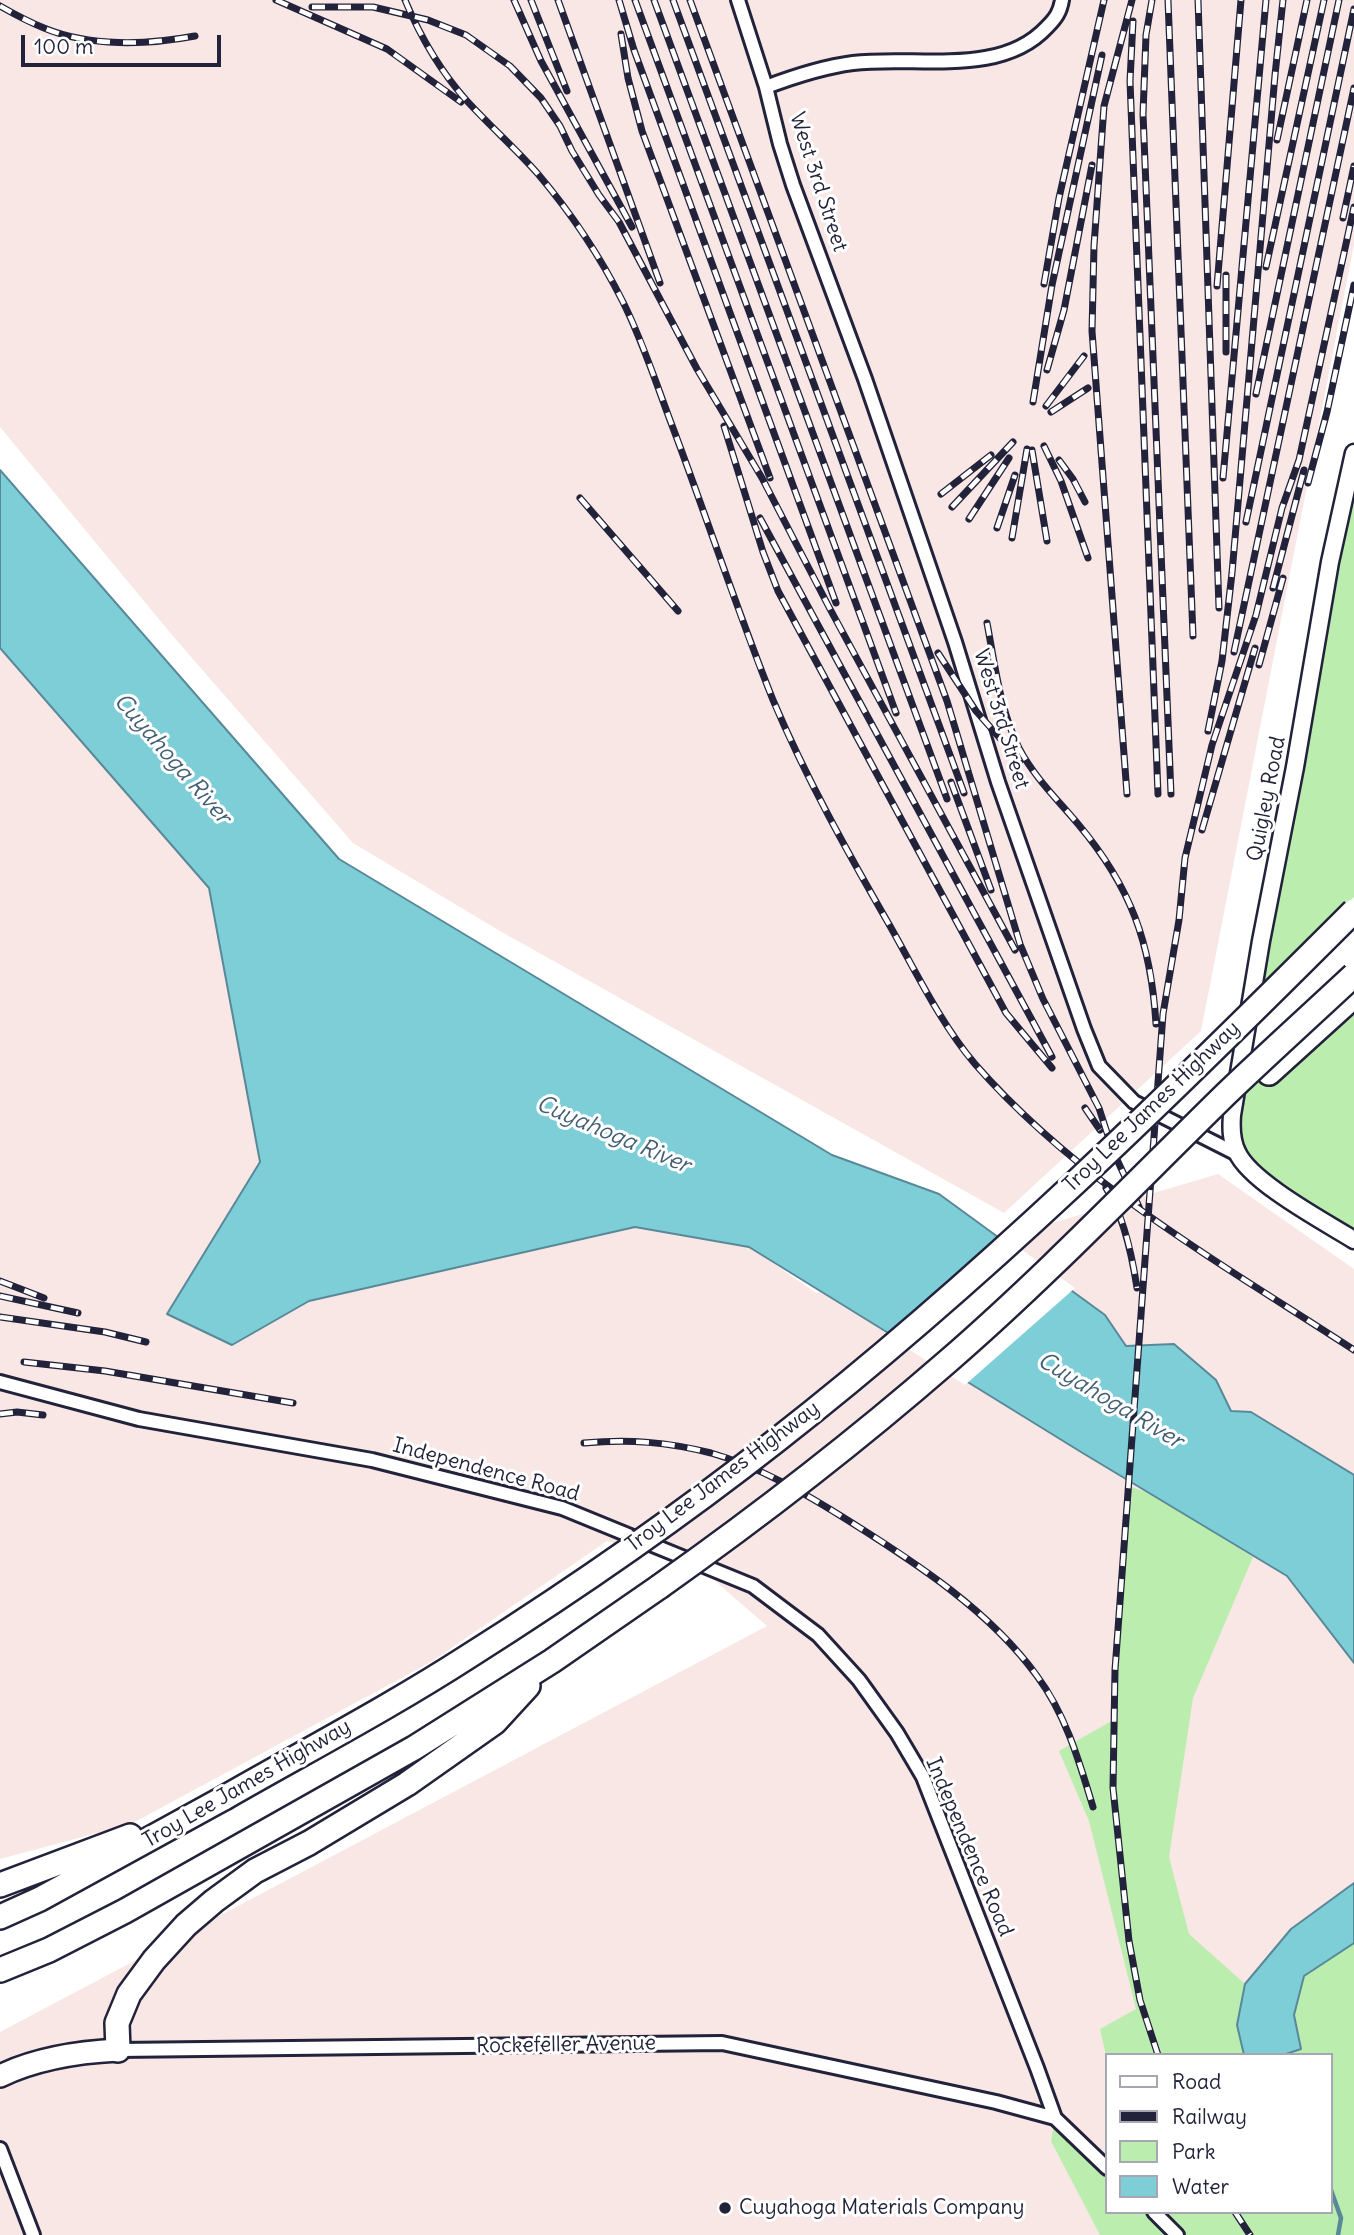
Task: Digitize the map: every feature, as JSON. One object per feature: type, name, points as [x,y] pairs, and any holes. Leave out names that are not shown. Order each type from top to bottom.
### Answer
[{"type":"highway","name":"Troy Lee James Highway","points":[[0,1917],[40,1899],[224,1798],[466,1658],[668,1521],[774,1442],[935,1310],[1033,1222],[1354,911]]},
{"type":"highway","name":"Troy Lee James Highway","points":[[0,1970],[49,1950],[137,1904],[414,1748],[552,1661],[720,1544],[948,1362],[1354,975]]},
{"type":"highway","points":[[1226,1095],[1269,1073],[1354,996]]},
{"type":"highway","points":[[118,2050],[117,2023],[129,1994],[154,1960],[186,1926],[243,1879],[385,1797],[495,1722],[552,1661]]},
{"type":"highway","points":[[0,1885],[224,1798]]},
{"type":"highway","points":[[0,1979],[49,1950]]},
{"type":"main road","name":"Rockefeller Avenue","points":[[0,2076],[14,2069],[60,2056],[118,2050]]},
{"type":"street","name":"West 3rd Street","points":[[738,0],[793,185],[866,379],[955,642],[998,782],[1084,1029],[1100,1066],[1134,1102],[1237,1154],[1245,1166],[1263,1182],[1354,1240]]},
{"type":"street","points":[[766,87],[806,72],[855,63],[970,60],[1006,52],[1035,40],[1060,14],[1062,0]]},
{"type":"street","name":"Quigley Road","points":[[1237,1154],[1231,1135],[1232,1115],[1261,941],[1295,767],[1330,562],[1354,453]]},
{"type":"street","name":"Independence Road","points":[[0,1382],[139,1419],[372,1460],[562,1508],[753,1586],[818,1635],[859,1680],[897,1733],[923,1777],[1055,2118]]},
{"type":"street","name":"Rockefeller Avenue","points":[[118,2050],[722,2043],[996,2102],[1055,2118],[1106,2167]]},
{"type":"street","points":[[0,2149],[33,2235]]},
{"type":"street","points":[[1156,2214],[1177,2235]]},
{"type":"shaded area","points":[[0,0],[1354,0],[1354,244],[1201,1031],[1004,1213],[500,931],[353,843],[172,635],[0,427]]},
{"type":"shaded area","points":[[0,648],[209,888],[260,1162],[168,1314],[232,1345],[309,1301],[635,1227],[750,1247],[816,1293],[1218,1174],[1354,1269],[1354,2235],[0,2235],[0,2032],[767,1626],[706,1573],[607,1541],[431,1662],[131,1824],[0,1859]]},
{"type":"green space","points":[[1354,453],[1354,897],[1250,1002]]},
{"type":"green space","points":[[1354,1014],[1354,1240],[1245,1166],[1232,1115],[1236,1088],[1247,1090]]},
{"type":"green space","points":[[1128,1486],[1152,1494],[1253,1557],[1193,1698],[1169,1857],[1189,1934],[1245,1984],[1237,2025],[1244,2053],[1106,2053],[1106,2056],[1100,2029],[1136,2009],[1089,1821],[1059,1751],[1115,1719]]},
{"type":"green space","points":[[1354,1943],[1354,2235],[1100,2235],[1051,2141],[1055,2118],[1106,2167],[1106,2214],[1333,2214],[1333,2053],[1289,2053],[1301,2049],[1293,2015],[1304,1976]]},
{"type":"water","name":"Cuyahoga River","points":[[0,470],[339,859],[832,1155],[939,1194],[1105,1315],[1126,1346],[1174,1344],[1216,1380],[1231,1411],[1251,1412],[1354,1475],[1354,1663],[1287,1576],[749,1247],[635,1227],[309,1301],[232,1345],[167,1314],[260,1162],[209,888],[0,648]]},
{"type":"water","points":[[1354,1883],[1354,1943],[1304,1976],[1294,2015],[1301,2049],[1289,2053],[1244,2053],[1237,2025],[1245,1984],[1291,1929]]},
{"type":"pier","points":[[1004,1237],[1075,1288],[965,1385],[889,1337]]},
{"type":"waterway","points":[[1333,2196],[1341,2218],[1338,2235]]},
{"type":"railway","points":[[276,0],[387,49],[461,102]]},
{"type":"railway","points":[[405,0],[424,40],[448,78],[550,189],[584,235],[614,285],[643,348],[747,632],[786,729],[843,843],[951,1032],[975,1064],[1016,1107],[1106,1185],[1154,1220],[1354,1350]]},
{"type":"railway","points":[[514,0],[541,61],[632,227]]},
{"type":"railway","points":[[531,0],[567,91]]},
{"type":"railway","points":[[558,0],[660,283]]},
{"type":"railway","points":[[619,0],[634,50],[836,603]]},
{"type":"railway","points":[[635,0],[896,713]]},
{"type":"railway","points":[[654,0],[947,799]]},
{"type":"railway","points":[[673,0],[964,793]]},
{"type":"railway","points":[[690,0],[947,701],[1020,944],[1043,999],[1099,1108],[1113,1151],[1140,1209]]},
{"type":"railway","points":[[1044,284],[1059,198],[1104,0]]},
{"type":"railway","points":[[1127,794],[1092,331],[1094,246],[1104,106],[1132,0]]},
{"type":"railway","points":[[1152,0],[1146,35],[1143,114],[1171,794]]},
{"type":"railway","points":[[1168,0],[1193,636]]},
{"type":"railway","points":[[1198,0],[1219,608]]},
{"type":"railway","points":[[1217,286],[1241,0]]},
{"type":"railway","points":[[1223,478],[1266,0]]},
{"type":"railway","points":[[1208,731],[1222,661],[1232,573],[1283,0]]},
{"type":"railway","points":[[1277,140],[1307,0]]},
{"type":"railway","points":[[1266,267],[1324,0]]},
{"type":"railway","points":[[1256,394],[1339,0]]},
{"type":"railway","points":[[0,6],[44,28],[80,39],[119,43],[195,36]]},
{"type":"railway","points":[[312,7],[373,7],[428,20],[466,35],[510,66],[541,98],[599,195],[619,222],[697,369],[762,478],[1015,950]]},
{"type":"railway","points":[[1246,522],[1354,9]]},
{"type":"railway","points":[[1133,21],[1130,81],[1158,794]]},
{"type":"railway","points":[[621,34],[628,78],[642,131],[770,478]]},
{"type":"railway","points":[[1033,402],[1052,285],[1102,55]]},
{"type":"railway","points":[[1234,652],[1354,88]]},
{"type":"railway","points":[[1047,370],[1064,310],[1092,165]]},
{"type":"railway","points":[[1343,218],[1354,166]]},
{"type":"railway","points":[[1157,2053],[1140,2000],[1129,1941],[1113,1788],[1115,1670],[1163,1014],[1179,920],[1185,858],[1212,745],[1256,615],[1282,508],[1299,460],[1354,207]]},
{"type":"railway","points":[[1226,275],[1226,352]]},
{"type":"railway","points":[[1308,483],[1327,412],[1354,285]]},
{"type":"railway","points":[[1046,406],[1084,356]]},
{"type":"railway","points":[[1051,412],[1088,388]]},
{"type":"railway","points":[[724,426],[763,552],[778,591],[1006,1013],[1052,1068]]},
{"type":"railway","points":[[952,507],[1013,442]]},
{"type":"railway","points":[[1044,446],[1061,481],[1088,558]]},
{"type":"railway","points":[[1012,538],[1027,449]]},
{"type":"railway","points":[[1032,450],[1047,541]]},
{"type":"railway","points":[[941,494],[991,455]]},
{"type":"railway","points":[[969,519],[1009,458]]},
{"type":"railway","points":[[1059,460],[1085,502]]},
{"type":"railway","points":[[1273,588],[1304,470]]},
{"type":"railway","points":[[997,528],[1015,475]]},
{"type":"railway","points":[[580,498],[678,611]]},
{"type":"railway","points":[[760,518],[1052,1057]]},
{"type":"railway","points":[[1259,665],[1283,578]]},
{"type":"railway","points":[[987,623],[1003,703],[1019,748],[1039,778],[1112,870],[1135,917],[1149,967],[1156,1024]]},
{"type":"railway","points":[[1202,830],[1255,648]]},
{"type":"railway","points":[[938,653],[976,711],[1020,761]]},
{"type":"railway","points":[[951,782],[991,890]]},
{"type":"railway","points":[[1085,1108],[1100,1130]]},
{"type":"railway","points":[[1106,1188],[1122,1223],[1137,1288]]},
{"type":"railway","points":[[0,1281],[44,1298]]},
{"type":"railway","points":[[0,1296],[78,1313]]},
{"type":"railway","points":[[0,1317],[105,1332],[146,1342]]},
{"type":"railway","points":[[24,1362],[105,1371],[293,1403]]},
{"type":"railway","points":[[0,1414],[17,1412],[43,1415]]},
{"type":"railway","points":[[584,1443],[617,1441],[664,1444],[729,1459],[782,1482],[816,1501],[926,1571],[975,1609],[1018,1652],[1037,1676],[1064,1722],[1093,1807]]},
{"type":"railway","points":[[1236,2214],[1250,2235]]},
{"type":"place","name":"Cuyahoga Materials Company","points":[[725,2208]]}]
